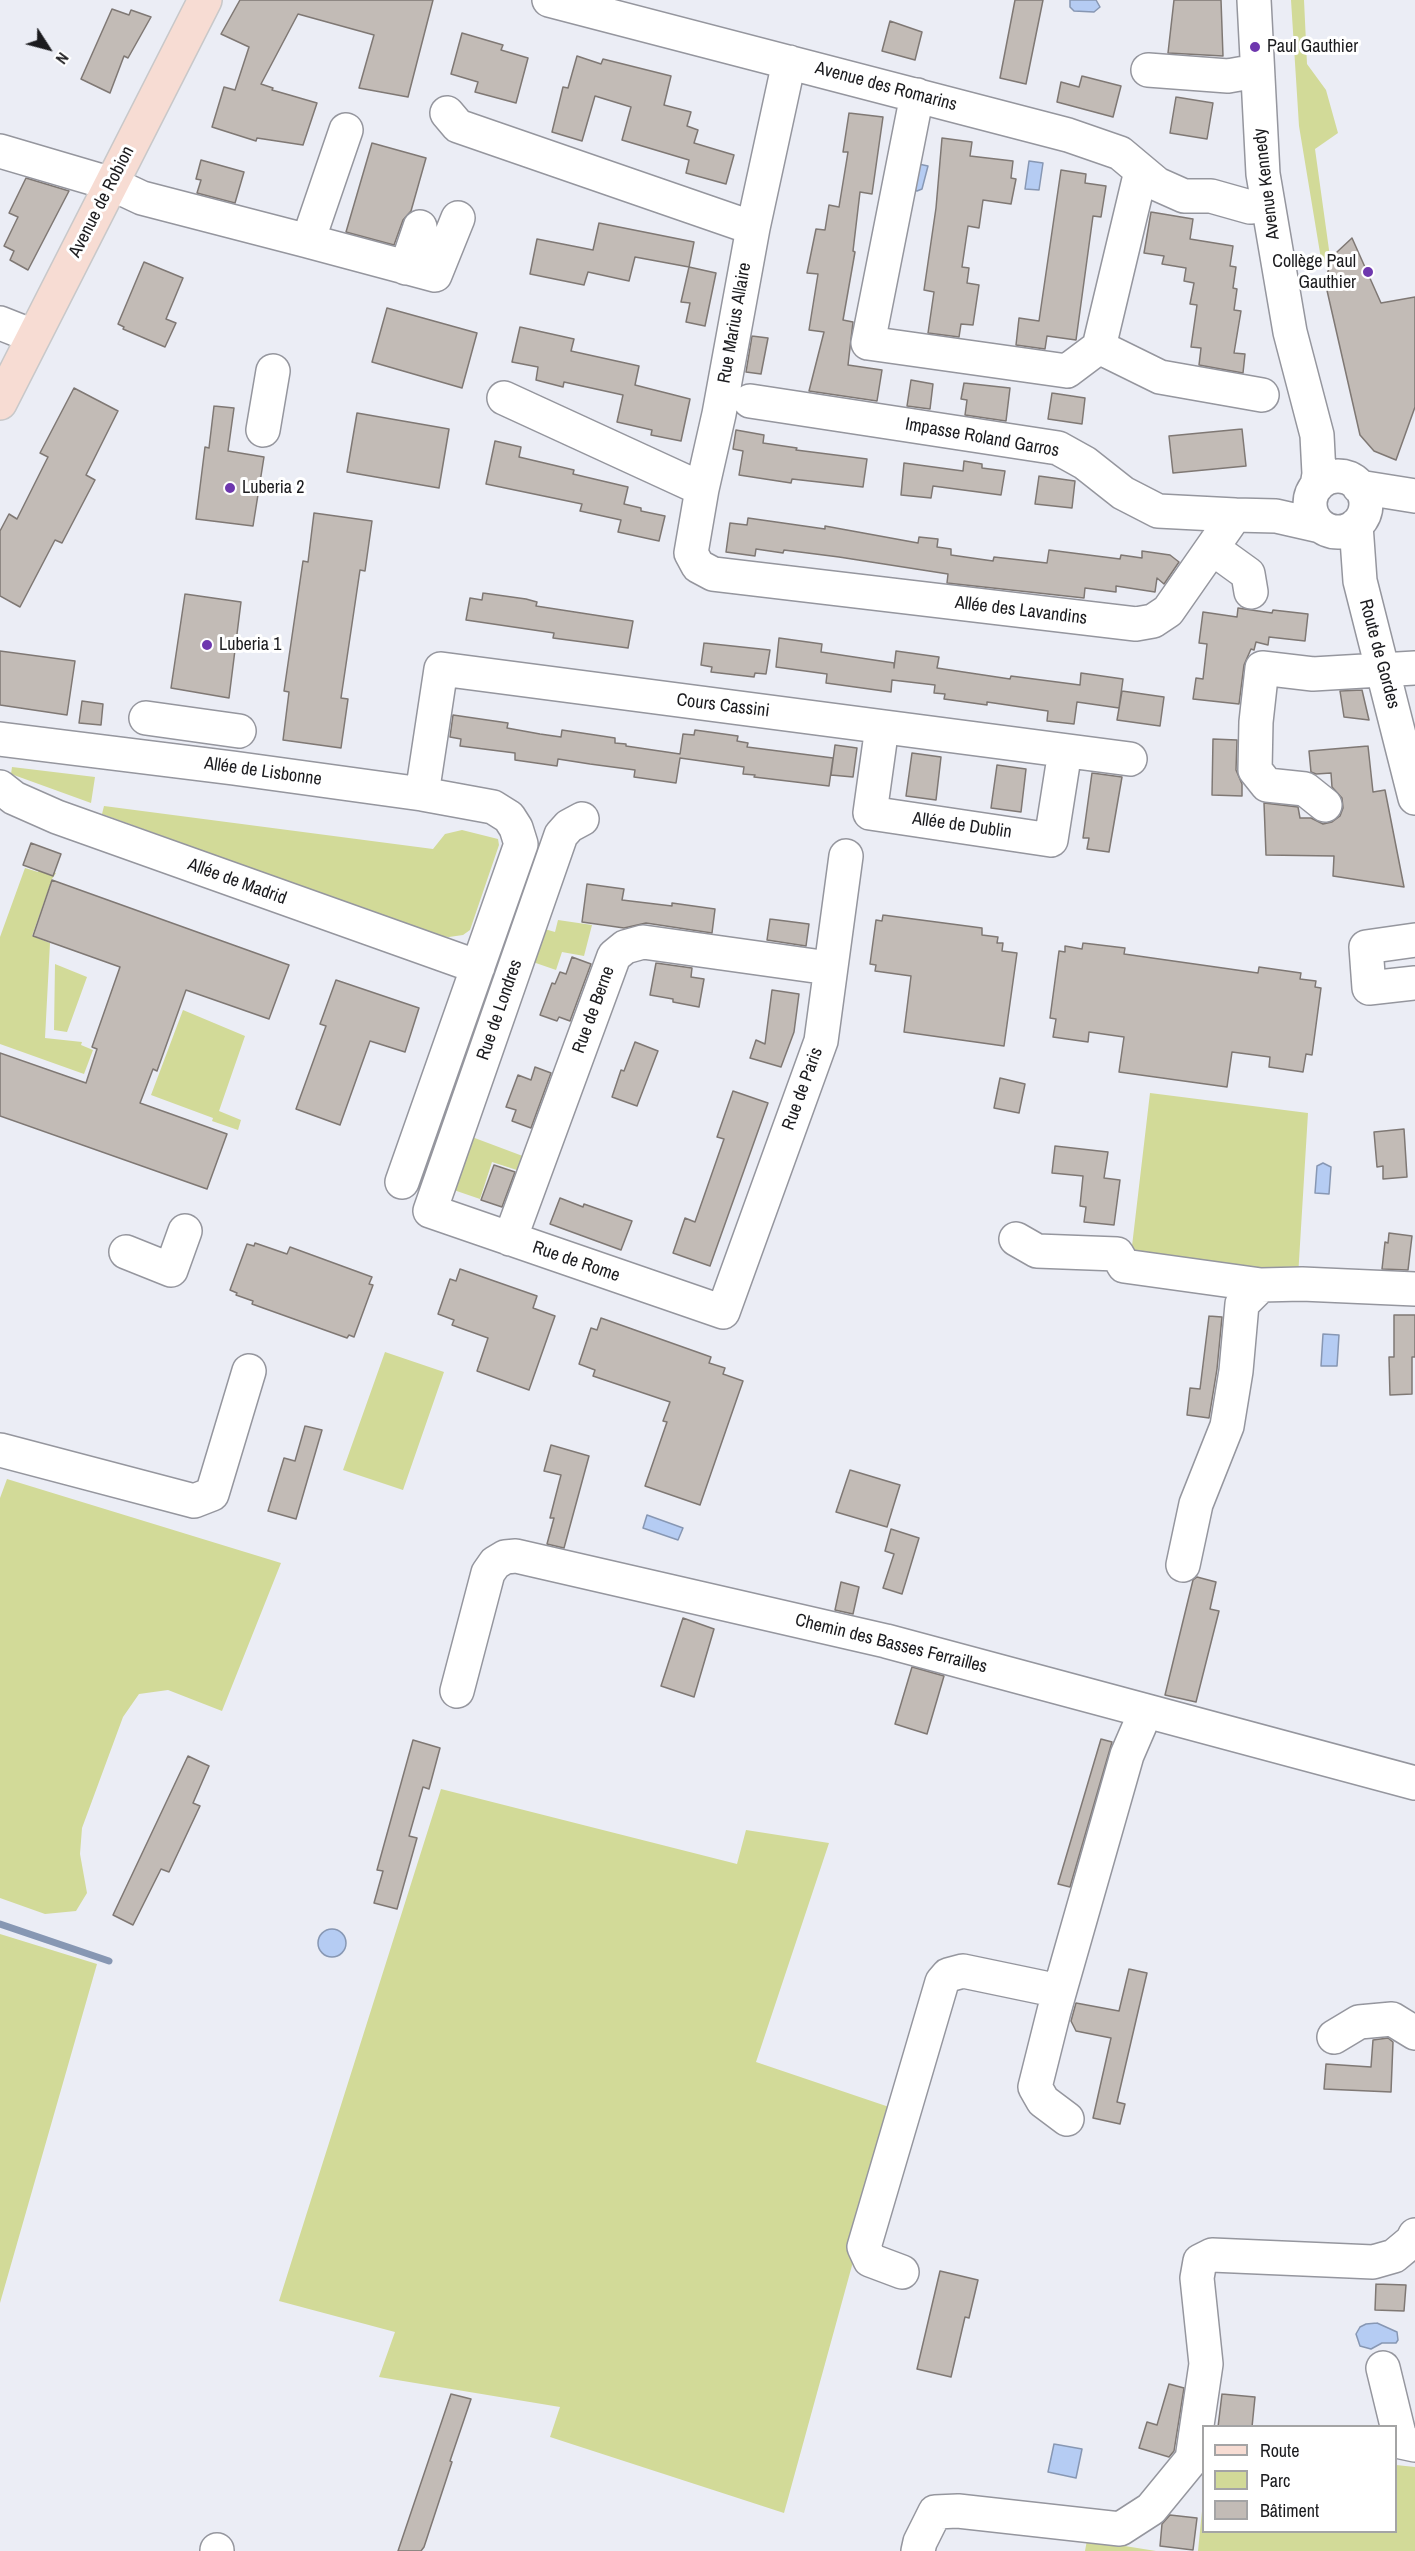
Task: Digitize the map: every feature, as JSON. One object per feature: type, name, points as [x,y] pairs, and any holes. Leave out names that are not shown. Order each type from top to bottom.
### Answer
[{"type":"main road","name":"Avenue de Robion","points":[[102,182],[181,0]]},
{"type":"main road","name":"Avenue de Robion","points":[[0,374],[18,330],[205,0]]},
{"type":"main road","name":"Avenue de Robion","points":[[0,403],[18,330]]},
{"type":"street","name":"Avenue des Romarins","points":[[549,0],[1068,135],[1120,153],[1157,184],[1184,196],[1211,196],[1250,207],[1265,189]]},
{"type":"street","name":"Avenue Kennedy","points":[[1254,0],[1265,189],[1290,332],[1317,435],[1319,474],[1338,506]]},
{"type":"street","name":"Rue Marius Allaire","points":[[713,574],[698,566],[692,553],[702,489],[753,228],[789,62]]},
{"type":"street","points":[[1148,70],[1228,76],[1257,71]]},
{"type":"street","points":[[917,95],[868,343],[1067,371],[1099,347],[1141,171]]},
{"type":"street","points":[[447,113],[458,126],[753,228]]},
{"type":"street","points":[[308,241],[346,130]]},
{"type":"street","points":[[0,151],[102,182],[142,198],[435,275],[459,218]]},
{"type":"street","points":[[406,268],[420,227]]},
{"type":"street","points":[[1099,347],[1160,376],[1262,395]]},
{"type":"street","points":[[263,430],[273,371]]},
{"type":"street","points":[[504,398],[702,489]]},
{"type":"street","name":"Impasse Roland Garros","points":[[750,401],[1058,448],[1085,463],[1123,493],[1158,511],[1235,515]]},
{"type":"street","points":[[1235,515],[1276,516],[1410,496]]},
{"type":"street","name":"Route de Gordes","points":[[1338,506],[1360,581],[1399,670],[1415,798]]},
{"type":"street","name":"Allée des Lavandins","points":[[713,574],[1136,624],[1153,621],[1168,610],[1235,515]]},
{"type":"street","points":[[1212,548],[1248,574],[1251,592]]},
{"type":"street","points":[[1325,805],[1305,789],[1267,785],[1256,770],[1256,722],[1262,668],[1313,674],[1399,670]]},
{"type":"street","name":"Cours Cassini","points":[[422,794],[441,669],[1130,759]]},
{"type":"street","points":[[146,718],[238,731]]},
{"type":"street","name":"Allée de Dublin","points":[[882,727],[870,813],[1051,840],[1065,751]]},
{"type":"street","name":"Allée de Lisbonne","points":[[0,739],[422,794],[493,807],[509,818],[516,828],[521,844],[478,967]]},
{"type":"street","name":"Allée de Madrid","points":[[0,787],[14,798],[57,817],[478,967]]},
{"type":"street","name":"Rue de Londres","points":[[430,1211],[561,835],[569,826],[582,819]]},
{"type":"street","name":"Rue de Paris","points":[[723,1312],[820,1041],[846,856]]},
{"type":"street","points":[[1415,940],[1366,947],[1369,988],[1415,983]]},
{"type":"street","name":"Rue de Berne","points":[[510,1239],[614,956],[625,947],[643,942],[829,968]]},
{"type":"street","points":[[402,1182],[478,967]]},
{"type":"street","name":"Rue de Rome","points":[[430,1211],[723,1312]]},
{"type":"street","points":[[126,1252],[171,1270],[185,1231]]},
{"type":"street","points":[[1016,1239],[1037,1251],[1117,1254],[1124,1266],[1261,1285],[1302,1284],[1415,1289]]},
{"type":"street","points":[[1183,1565],[1196,1504],[1227,1426],[1236,1371],[1242,1304],[1261,1285]]},
{"type":"street","points":[[0,1450],[194,1501],[212,1494],[249,1371]]},
{"type":"street","name":"Chemin des Basses Ferrailles","points":[[457,1691],[488,1573],[495,1563],[505,1557],[516,1556],[886,1641],[1415,1783]]},
{"type":"street","points":[[1067,2119],[1043,2101],[1035,2087],[1059,1991],[1127,1755],[1146,1711]]},
{"type":"street","points":[[902,2272],[870,2260],[864,2247],[942,1982],[948,1975],[963,1971],[1059,1991]]},
{"type":"street","points":[[1334,2037],[1359,2022],[1392,2019],[1415,2033]]},
{"type":"street","points":[[918,2551],[935,2512],[958,2511],[1120,2529],[1151,2509],[1192,2459],[1206,2364],[1197,2278],[1200,2261],[1212,2255],[1373,2262],[1394,2256],[1412,2241],[1415,2235]]},
{"type":"street","points":[[1383,2368],[1397,2425]]},
{"type":"street","points":[[1397,2426],[1401,2442],[1415,2445]]},
{"type":"green space","points":[[1291,0],[1304,0],[1307,64],[1326,90],[1338,133],[1315,149],[1330,257],[1322,265],[1299,126]]},
{"type":"green space","points":[[12,767],[95,777],[91,803],[11,774]]},
{"type":"green space","points":[[104,806],[433,849],[445,834],[462,830],[498,839],[499,845],[470,930],[463,935],[438,936],[102,814]]},
{"type":"green space","points":[[41,867],[56,873],[32,936],[50,943],[45,1038],[82,1042],[81,1045],[93,1050],[84,1074],[0,1044],[0,937],[25,868],[38,872]]},
{"type":"green space","points":[[558,920],[592,925],[584,956],[562,952],[556,970],[530,961],[541,928],[555,932]]},
{"type":"green space","points":[[55,964],[87,977],[67,1032],[54,1030]]},
{"type":"green space","points":[[183,1010],[245,1036],[219,1111],[241,1120],[238,1130],[212,1121],[213,1118],[151,1095]]},
{"type":"green space","points":[[1150,1093],[1308,1113],[1298,1277],[1130,1263]]},
{"type":"green space","points":[[464,1134],[528,1158],[523,1172],[492,1162],[480,1199],[445,1187]]},
{"type":"green space","points":[[385,1352],[444,1372],[403,1490],[343,1470]]},
{"type":"green space","points":[[7,1479],[281,1563],[222,1711],[168,1690],[139,1694],[123,1717],[82,1828],[80,1854],[87,1893],[76,1911],[45,1914],[0,1898],[0,1498]]},
{"type":"green space","points":[[441,1789],[737,1864],[746,1830],[829,1843],[756,2062],[895,2109],[784,2513],[550,2437],[560,2407],[379,2377],[395,2332],[279,2301]]},
{"type":"green space","points":[[0,1934],[97,1964],[0,2303]]},
{"type":"green space","points":[[1397,2465],[1415,2467],[1415,2551],[1198,2551],[1202,2511],[1202,2533],[1397,2533]]},
{"type":"green space","points":[[1087,2540],[1156,2551],[1085,2551]]},
{"type":"water","points":[[1070,0],[1096,0],[1100,7],[1094,12],[1074,11],[1070,7]]},
{"type":"water","points":[[1029,161],[1043,163],[1039,190],[1025,189]]},
{"type":"water","points":[[914,163],[928,166],[922,189],[917,191],[912,189]]},
{"type":"water","points":[[1323,1163],[1331,1167],[1329,1194],[1315,1193],[1317,1166]]},
{"type":"water","points":[[1323,1334],[1339,1335],[1337,1366],[1321,1366]]},
{"type":"water","points":[[647,1515],[683,1528],[678,1540],[643,1528]]},
{"type":"water","points":[[332,1929],[342,1933],[346,1943],[342,1953],[332,1957],[322,1953],[318,1943],[322,1933]]},
{"type":"water","points":[[1377,2323],[1397,2332],[1396,2343],[1382,2343],[1371,2349],[1360,2346],[1356,2334],[1360,2327]]},
{"type":"water","points":[[1054,2444],[1082,2449],[1076,2478],[1048,2472]]},
{"type":"building","points":[[240,0],[433,0],[408,97],[359,88],[374,35],[298,14],[261,84],[273,88],[272,90],[317,103],[303,145],[257,138],[256,141],[212,127],[224,87],[235,90],[249,47],[221,34]]},
{"type":"building","points":[[1015,0],[1043,0],[1026,84],[1000,78]]},
{"type":"building","points":[[1174,0],[1221,0],[1223,56],[1168,53]]},
{"type":"building","points":[[112,9],[129,15],[131,10],[151,17],[128,58],[124,56],[110,93],[81,79]]},
{"type":"building","points":[[890,21],[922,32],[915,60],[882,51]]},
{"type":"building","points":[[462,33],[503,45],[501,50],[528,58],[516,103],[475,92],[478,82],[451,74]]},
{"type":"building","points":[[577,56],[601,64],[603,59],[671,76],[664,105],[691,112],[687,126],[698,130],[694,143],[734,155],[726,184],[686,173],[689,160],[622,140],[631,107],[595,96],[582,141],[552,132],[563,87],[568,88]]},
{"type":"building","points":[[1082,76],[1121,86],[1113,117],[1057,102],[1061,82],[1079,87]]},
{"type":"building","points":[[1176,97],[1213,103],[1207,139],[1170,133]]},
{"type":"building","points":[[849,113],[883,117],[872,194],[860,192],[853,251],[855,252],[843,320],[853,322],[848,365],[882,370],[877,401],[809,391],[824,332],[809,330],[818,274],[807,273],[816,229],[825,230],[829,205],[839,207],[848,152],[843,152]]},
{"type":"building","points":[[942,138],[972,142],[970,156],[1013,161],[1011,178],[1016,179],[1011,204],[983,200],[979,228],[968,226],[962,267],[969,268],[967,283],[979,285],[973,325],[961,324],[959,337],[928,333],[934,292],[924,290],[936,208]]},
{"type":"building","points":[[372,143],[426,158],[411,211],[403,220],[394,245],[346,232]]},
{"type":"building","points":[[201,160],[244,172],[235,203],[197,193],[201,180],[196,179]]},
{"type":"building","points":[[1061,170],[1086,174],[1085,183],[1106,186],[1101,217],[1093,216],[1076,340],[1047,336],[1045,349],[1016,345],[1019,318],[1039,321]]},
{"type":"building","points":[[26,178],[69,191],[28,270],[10,260],[14,251],[4,246],[18,217],[9,213]]},
{"type":"building","points":[[1151,212],[1193,219],[1190,239],[1233,246],[1230,266],[1236,267],[1233,288],[1237,289],[1234,310],[1241,311],[1234,353],[1245,354],[1243,373],[1199,365],[1201,348],[1191,347],[1197,305],[1190,304],[1194,283],[1184,281],[1186,268],[1162,264],[1164,256],[1144,253]]},
{"type":"building","points":[[599,223],[694,242],[689,267],[635,257],[629,281],[588,272],[584,285],[530,274],[537,239],[593,250]]},
{"type":"building","points":[[1352,238],[1381,303],[1415,297],[1415,407],[1396,460],[1374,451],[1360,435],[1326,286],[1328,271],[1337,252]]},
{"type":"building","points":[[144,262],[183,278],[166,319],[176,323],[165,347],[123,329],[124,327],[118,324]]},
{"type":"building","points":[[689,267],[716,273],[705,326],[686,322],[690,303],[681,302]]},
{"type":"building","points":[[387,308],[477,333],[462,388],[372,362]]},
{"type":"building","points":[[520,327],[574,339],[571,351],[639,366],[635,385],[690,399],[681,441],[651,435],[652,430],[617,422],[623,395],[564,382],[563,387],[536,380],[538,367],[512,362]]},
{"type":"building","points":[[752,336],[768,338],[761,374],[746,372]]},
{"type":"building","points":[[911,380],[933,384],[930,409],[907,406]]},
{"type":"building","points":[[964,383],[1010,388],[1006,421],[965,415],[967,400],[961,399]]},
{"type":"building","points":[[74,388],[118,411],[86,475],[95,480],[62,543],[55,540],[20,607],[0,596],[0,531],[9,514],[17,519],[48,457],[40,453]]},
{"type":"building","points":[[1052,393],[1085,398],[1082,424],[1048,419]]},
{"type":"building","name":"Luberia 2","points":[[214,406],[234,408],[228,451],[264,457],[253,526],[196,519],[205,447],[209,448]]},
{"type":"building","points":[[357,413],[449,429],[439,488],[347,472]]},
{"type":"building","points":[[1242,429],[1246,466],[1173,473],[1169,436]]},
{"type":"building","points":[[736,430],[764,435],[763,443],[797,448],[796,450],[867,459],[863,487],[792,479],[791,483],[739,475],[743,451],[733,449]]},
{"type":"building","points":[[495,441],[521,447],[519,457],[574,470],[573,474],[628,487],[624,504],[641,508],[641,511],[665,516],[659,541],[618,532],[621,520],[580,511],[582,504],[486,484]]},
{"type":"building","points":[[964,461],[982,464],[982,468],[1005,471],[1001,495],[933,486],[931,498],[901,495],[904,463],[963,471]]},
{"type":"building","points":[[1039,476],[1075,481],[1072,508],[1035,504]]},
{"type":"building","points":[[314,513],[372,521],[365,571],[360,570],[341,698],[348,699],[341,748],[283,740],[289,692],[284,691],[303,561],[308,562]]},
{"type":"building","points":[[748,518],[825,529],[825,526],[918,543],[919,537],[938,539],[937,547],[951,549],[951,555],[993,561],[994,557],[1047,563],[1049,550],[1120,559],[1121,555],[1142,558],[1142,551],[1170,555],[1179,562],[1164,584],[1157,578],[1155,592],[1116,586],[1116,592],[1085,588],[1084,598],[947,583],[948,574],[839,557],[784,550],[783,553],[756,549],[755,556],[726,552],[730,523],[747,525]]},
{"type":"building","points":[[483,593],[526,599],[537,602],[536,606],[633,621],[628,648],[553,638],[554,633],[466,620],[470,598],[482,600]]},
{"type":"building","name":"Luberia 1","points":[[185,594],[241,602],[229,698],[171,688]]},
{"type":"building","points":[[1238,608],[1272,613],[1273,610],[1308,614],[1305,641],[1269,637],[1268,645],[1256,642],[1254,650],[1251,649],[1244,665],[1239,704],[1193,699],[1196,678],[1203,679],[1207,644],[1199,643],[1203,612],[1237,617]]},
{"type":"building","points":[[779,638],[822,644],[821,652],[894,663],[894,668],[896,651],[939,657],[937,668],[1010,679],[1011,676],[1080,685],[1081,673],[1123,679],[1119,708],[1077,702],[1074,724],[1047,721],[1048,711],[987,702],[987,705],[944,699],[945,694],[934,693],[935,685],[892,680],[891,692],[826,683],[827,674],[776,667]]},
{"type":"building","points":[[704,643],[770,650],[766,674],[755,673],[754,677],[711,672],[712,667],[701,665]]},
{"type":"building","points":[[0,651],[75,661],[67,715],[0,705]]},
{"type":"building","points":[[1362,690],[1369,720],[1344,717],[1340,691]]},
{"type":"building","points":[[1122,691],[1164,697],[1160,726],[1117,720]]},
{"type":"building","points":[[82,701],[103,704],[101,725],[79,723]]},
{"type":"building","points":[[453,715],[508,723],[507,728],[561,737],[562,730],[615,738],[615,743],[626,744],[626,746],[680,754],[683,734],[694,735],[695,730],[738,736],[737,741],[748,743],[747,747],[833,758],[829,786],[754,777],[755,775],[743,774],[744,767],[680,758],[676,783],[634,777],[635,770],[558,759],[557,766],[515,760],[515,753],[460,746],[461,739],[450,737]]},
{"type":"building","points":[[1213,739],[1237,740],[1236,770],[1242,784],[1242,796],[1212,795]]},
{"type":"building","points":[[835,745],[857,748],[853,777],[831,775]]},
{"type":"building","points":[[1368,746],[1373,792],[1385,790],[1404,887],[1333,876],[1334,856],[1266,855],[1264,803],[1298,807],[1300,818],[1311,818],[1323,824],[1332,822],[1340,816],[1343,808],[1342,798],[1332,787],[1331,773],[1311,772],[1309,751]]},
{"type":"building","points":[[912,753],[941,757],[936,800],[906,796]]},
{"type":"building","points":[[997,765],[1026,769],[1021,812],[991,808]]},
{"type":"building","points":[[1092,773],[1122,777],[1109,852],[1087,849],[1089,838],[1083,838]]},
{"type":"building","points":[[31,843],[61,854],[53,876],[23,865]]},
{"type":"building","points":[[52,880],[289,965],[269,1019],[186,990],[157,1071],[153,1069],[140,1103],[227,1134],[207,1189],[0,1116],[0,1053],[86,1083],[97,1049],[92,1047],[120,967],[33,936]]},
{"type":"building","points":[[587,884],[624,889],[622,900],[672,906],[672,903],[715,909],[712,933],[646,923],[624,928],[582,922]]},
{"type":"building","points":[[883,915],[982,928],[982,935],[998,937],[997,943],[1003,943],[1002,951],[1017,953],[1004,1046],[904,1032],[911,976],[875,971],[876,965],[870,964],[876,920],[882,921]]},
{"type":"building","points":[[770,919],[809,924],[806,946],[767,940]]},
{"type":"building","points":[[1083,943],[1125,948],[1124,954],[1258,973],[1259,967],[1301,973],[1300,979],[1316,981],[1315,987],[1321,988],[1312,1055],[1306,1054],[1303,1072],[1269,1067],[1270,1057],[1232,1052],[1227,1087],[1119,1072],[1124,1037],[1089,1032],[1088,1042],[1053,1037],[1056,1019],[1050,1018],[1059,951],[1065,952],[1065,946],[1082,949]]},
{"type":"building","points":[[572,957],[591,964],[570,1021],[559,1017],[557,1021],[540,1015],[552,983],[555,984],[560,972],[566,974]]},
{"type":"building","points":[[656,963],[692,968],[691,977],[704,979],[699,1007],[650,995]]},
{"type":"building","points":[[336,980],[419,1008],[405,1052],[370,1041],[340,1125],[296,1109],[326,1026],[320,1024]]},
{"type":"building","points":[[772,990],[799,994],[794,1032],[781,1067],[750,1058],[756,1040],[765,1044]]},
{"type":"building","points":[[635,1042],[658,1051],[637,1106],[612,1097],[621,1070],[624,1071]]},
{"type":"building","points":[[535,1067],[551,1073],[531,1128],[512,1121],[516,1110],[506,1107],[518,1075],[531,1080]]},
{"type":"building","points":[[1000,1078],[1025,1084],[1019,1113],[994,1108]]},
{"type":"building","points":[[733,1091],[768,1103],[710,1266],[673,1253],[685,1218],[695,1222],[724,1139],[717,1137]]},
{"type":"building","points":[[1404,1129],[1407,1177],[1383,1179],[1383,1166],[1377,1167],[1374,1132]]},
{"type":"building","points":[[1055,1146],[1108,1152],[1104,1178],[1120,1180],[1114,1225],[1084,1222],[1086,1207],[1080,1206],[1083,1176],[1052,1173]]},
{"type":"building","points":[[494,1165],[515,1172],[502,1207],[481,1200]]},
{"type":"building","points":[[560,1198],[632,1221],[621,1250],[550,1224]]},
{"type":"building","points":[[1389,1233],[1412,1236],[1408,1270],[1382,1269],[1385,1242],[1388,1243]]},
{"type":"building","points":[[255,1243],[287,1254],[290,1247],[372,1277],[369,1284],[373,1285],[354,1337],[349,1335],[347,1338],[252,1304],[253,1301],[236,1295],[237,1293],[230,1290],[247,1244],[254,1246]]},
{"type":"building","points":[[460,1269],[537,1296],[533,1308],[555,1316],[529,1390],[477,1371],[488,1338],[452,1325],[454,1320],[438,1314],[450,1279],[456,1281]]},
{"type":"building","points":[[1394,1315],[1415,1315],[1412,1394],[1390,1395],[1389,1357],[1394,1357]]},
{"type":"building","points":[[1209,1316],[1222,1317],[1209,1418],[1187,1415],[1190,1388],[1200,1389]]},
{"type":"building","points":[[601,1318],[711,1357],[709,1363],[725,1368],[723,1374],[743,1381],[700,1505],[645,1486],[667,1422],[663,1421],[670,1402],[593,1376],[595,1370],[579,1364],[591,1328],[597,1330]]},
{"type":"building","points":[[305,1426],[322,1430],[296,1519],[268,1511],[284,1458],[295,1461]]},
{"type":"building","points":[[551,1445],[589,1456],[564,1548],[547,1544],[554,1518],[550,1518],[561,1475],[544,1471]]},
{"type":"building","points":[[850,1470],[900,1485],[887,1527],[836,1512]]},
{"type":"building","points":[[891,1529],[919,1538],[902,1594],[883,1588],[894,1554],[885,1551]]},
{"type":"building","points":[[1197,1577],[1216,1582],[1210,1609],[1219,1611],[1196,1702],[1165,1695],[1193,1580]]},
{"type":"building","points":[[841,1582],[859,1587],[853,1614],[835,1610]]},
{"type":"building","points":[[683,1618],[714,1629],[694,1697],[661,1686]]},
{"type":"building","points":[[912,1667],[944,1676],[927,1734],[895,1724]]},
{"type":"building","points":[[1101,1739],[1112,1742],[1070,1887],[1058,1884]]},
{"type":"building","points":[[413,1740],[440,1748],[429,1789],[423,1787],[409,1836],[417,1838],[397,1909],[374,1903],[383,1871],[377,1870]]},
{"type":"building","points":[[188,1756],[209,1766],[193,1803],[200,1806],[169,1872],[161,1869],[133,1925],[113,1915]]},
{"type":"building","points":[[1129,1969],[1147,1973],[1117,2102],[1125,2104],[1120,2124],[1093,2118],[1111,2038],[1076,2031],[1071,2021],[1076,2003],[1119,2011]]},
{"type":"building","points":[[1388,2038],[1393,2042],[1391,2092],[1324,2089],[1326,2064],[1371,2067],[1373,2040]]},
{"type":"building","points":[[940,2271],[978,2280],[969,2318],[965,2317],[951,2377],[917,2369]]},
{"type":"building","points":[[1376,2284],[1406,2285],[1404,2311],[1375,2310]]},
{"type":"building","points":[[1169,2384],[1184,2388],[1174,2451],[1169,2457],[1139,2448],[1147,2422],[1157,2425]]},
{"type":"building","points":[[451,2394],[471,2399],[424,2547],[421,2551],[398,2551]]},
{"type":"building","points":[[1222,2394],[1255,2397],[1252,2425],[1218,2425]]},
{"type":"building","points":[[1170,2515],[1197,2518],[1193,2550],[1160,2546],[1162,2524]]},
{"type":"waterway","points":[[0,1924],[109,1961]]},
{"type":"place","name":"Paul Gauthier","points":[[1255,47]]},
{"type":"place","name":"Collège Paul Gauthier","points":[[1368,272]]},
{"type":"place","name":"Luberia 2","points":[[230,488]]},
{"type":"place","name":"Luberia 1","points":[[207,645]]}]
